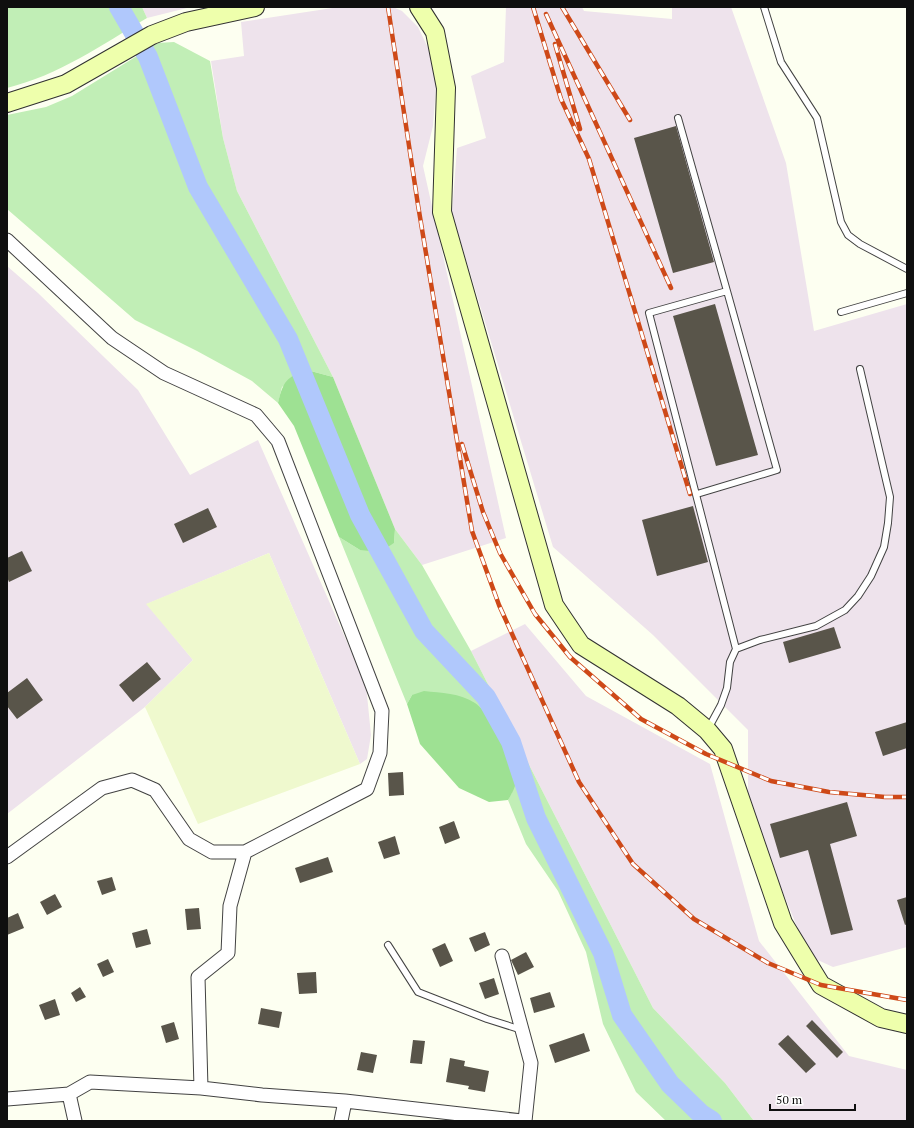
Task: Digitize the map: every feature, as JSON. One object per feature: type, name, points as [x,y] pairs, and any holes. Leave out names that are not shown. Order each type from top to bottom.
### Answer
[{"type":"street","points":[[7,103],[66,84],[152,35],[186,22],[255,7]]},
{"type":"street","points":[[419,7],[434,32],[446,88],[442,212],[554,606],[581,645],[678,706],[707,730],[722,748],[783,923],[821,985],[882,1018],[907,1024]]},
{"type":"street","points":[[7,240],[112,338],[164,373],[256,415],[278,441],[382,711],[380,753],[366,789],[244,852],[212,852],[189,839],[155,790],[132,780],[102,788],[7,857]]},
{"type":"street","points":[[201,1088],[198,977],[228,953],[230,906],[244,852]]},
{"type":"street","points":[[7,1099],[69,1094],[90,1082],[201,1088],[262,1095],[344,1101],[488,1119],[524,1121],[531,1063],[502,956]]},
{"type":"street","points":[[69,1094],[75,1121]]},
{"type":"street","points":[[341,1121],[344,1101]]},
{"type":"lane","points":[[764,7],[781,62],[817,118],[841,222],[844,229],[848,235],[860,244],[907,269]]},
{"type":"lane","points":[[678,118],[777,470],[697,494]]},
{"type":"lane","points":[[707,730],[721,705],[727,688],[730,662],[736,649],[650,313],[727,290]]},
{"type":"lane","points":[[841,312],[907,293]]},
{"type":"lane","points":[[736,649],[760,640],[816,626],[844,610],[858,596],[871,576],[884,547],[890,497],[860,369]]},
{"type":"lane","points":[[388,945],[418,992],[486,1019],[523,1030]]},
{"type":"shaded area","points":[[142,7],[191,7],[147,18]]},
{"type":"shaded area","points":[[339,7],[393,7],[402,11],[418,27],[430,52],[436,86],[433,126],[423,166],[506,538],[422,565],[395,529],[333,377],[237,191],[223,138],[211,61],[244,56],[241,22]]},
{"type":"shaded area","points":[[506,7],[582,7],[584,11],[672,19],[672,7],[731,7],[786,163],[814,331],[907,304],[907,947],[833,967],[809,956],[748,807],[748,730],[653,635],[553,547],[452,213],[457,148],[486,138],[471,76],[504,62]]},
{"type":"shaded area","points":[[7,266],[38,293],[138,390],[190,475],[258,440],[366,685],[371,735],[367,759],[360,764],[269,553],[147,604],[193,660],[145,707],[7,814]]},
{"type":"shaded area","points":[[525,624],[586,696],[710,764],[759,941],[849,1056],[907,1070],[907,1121],[754,1121],[725,1083],[653,1008],[471,651]]},
{"type":"green space","points":[[7,7],[142,7],[147,18],[97,49],[62,67],[7,88]]},
{"type":"green space","points":[[174,42],[210,61],[223,138],[237,191],[333,377],[307,370],[282,387],[278,403],[252,381],[135,320],[7,209],[7,115],[46,107],[72,96],[158,43]]},
{"type":"green space","points":[[307,370],[333,377],[395,529],[394,543],[380,552],[360,550],[339,537],[294,426],[278,403],[286,381],[294,375]]},
{"type":"green space","points":[[395,529],[422,565],[471,651],[653,1008],[725,1083],[754,1121],[666,1121],[636,1092],[603,1024],[586,952],[558,891],[526,844],[508,800],[512,793],[412,695],[407,704],[339,537],[360,550],[394,543]]},
{"type":"green space","points":[[269,553],[360,764],[198,824],[145,707],[193,660],[146,604]]},
{"type":"green space","points":[[424,691],[463,697],[475,703],[482,709],[495,726],[501,737],[514,768],[516,783],[508,800],[489,802],[459,788],[420,744],[407,704],[412,695]]},
{"type":"building","points":[[676,126],[714,262],[673,273],[634,138]]},
{"type":"building","points":[[715,304],[758,455],[716,466],[673,316]]},
{"type":"building","points":[[693,506],[708,562],[657,576],[642,520]]},
{"type":"building","points":[[208,508],[217,527],[183,543],[174,524]]},
{"type":"building","points":[[22,551],[32,571],[9,582],[7,577],[7,558]]},
{"type":"building","points":[[834,627],[841,648],[789,663],[783,642]]},
{"type":"building","points":[[147,662],[161,679],[133,702],[119,685]]},
{"type":"building","points":[[27,678],[43,700],[17,719],[7,706],[7,693]]},
{"type":"building","points":[[907,722],[907,748],[883,756],[875,732]]},
{"type":"building","points":[[403,772],[404,795],[389,796],[388,773]]},
{"type":"building","points":[[847,802],[857,836],[830,844],[853,930],[831,935],[808,850],[780,858],[770,824]]},
{"type":"building","points":[[454,821],[460,838],[445,844],[439,827]]},
{"type":"building","points":[[395,836],[400,854],[384,859],[378,842]]},
{"type":"building","points":[[328,857],[333,872],[300,883],[295,868]]},
{"type":"building","points":[[112,877],[116,890],[102,895],[97,881]]},
{"type":"building","points":[[55,894],[62,907],[47,915],[40,902]]},
{"type":"building","points":[[907,897],[907,924],[905,925],[897,900]]},
{"type":"building","points":[[199,908],[201,929],[187,930],[185,909]]},
{"type":"building","points":[[18,913],[24,928],[7,935],[7,918]]},
{"type":"building","points":[[147,929],[151,944],[136,948],[132,933]]},
{"type":"building","points":[[485,932],[490,945],[475,952],[469,938]]},
{"type":"building","points":[[445,943],[453,961],[440,967],[432,949]]},
{"type":"building","points":[[526,952],[534,967],[518,975],[511,960]]},
{"type":"building","points":[[108,959],[114,972],[103,977],[97,964]]},
{"type":"building","points":[[316,972],[317,993],[299,994],[297,973]]},
{"type":"building","points":[[494,978],[499,994],[485,999],[479,983]]},
{"type":"building","points":[[80,987],[86,997],[76,1002],[71,993]]},
{"type":"building","points":[[550,992],[555,1007],[534,1013],[530,998]]},
{"type":"building","points":[[55,999],[60,1015],[45,1020],[39,1005]]},
{"type":"building","points":[[261,1008],[282,1012],[279,1028],[258,1024]]},
{"type":"building","points":[[812,1020],[843,1052],[837,1058],[806,1026]]},
{"type":"building","points":[[174,1022],[179,1039],[166,1043],[161,1026]]},
{"type":"building","points":[[584,1033],[590,1051],[555,1063],[549,1045]]},
{"type":"building","points":[[788,1035],[816,1064],[806,1073],[778,1044]]},
{"type":"building","points":[[413,1040],[425,1041],[422,1064],[410,1063]]},
{"type":"building","points":[[361,1052],[377,1055],[373,1073],[357,1070]]},
{"type":"building","points":[[450,1058],[465,1061],[464,1066],[489,1071],[485,1092],[468,1089],[469,1086],[446,1082]]},
{"type":"waterway","points":[[119,7],[148,57],[198,187],[288,339],[360,515],[424,631],[486,697],[511,742],[536,818],[603,953],[622,1015],[670,1084],[701,1114],[712,1121]]},
{"type":"railway","points":[[388,7],[418,205],[472,531],[499,605],[579,782],[633,864],[694,919],[768,963],[821,985],[907,1000]]},
{"type":"railway","points":[[533,7],[561,99],[589,159],[690,494]]},
{"type":"railway","points":[[562,7],[630,120]]},
{"type":"railway","points":[[546,14],[671,288]]},
{"type":"railway","points":[[555,44],[580,129]]},
{"type":"railway","points":[[462,444],[483,512],[500,553],[535,614],[570,657],[641,719],[706,754],[771,781],[829,792],[885,797],[907,797]]}]
